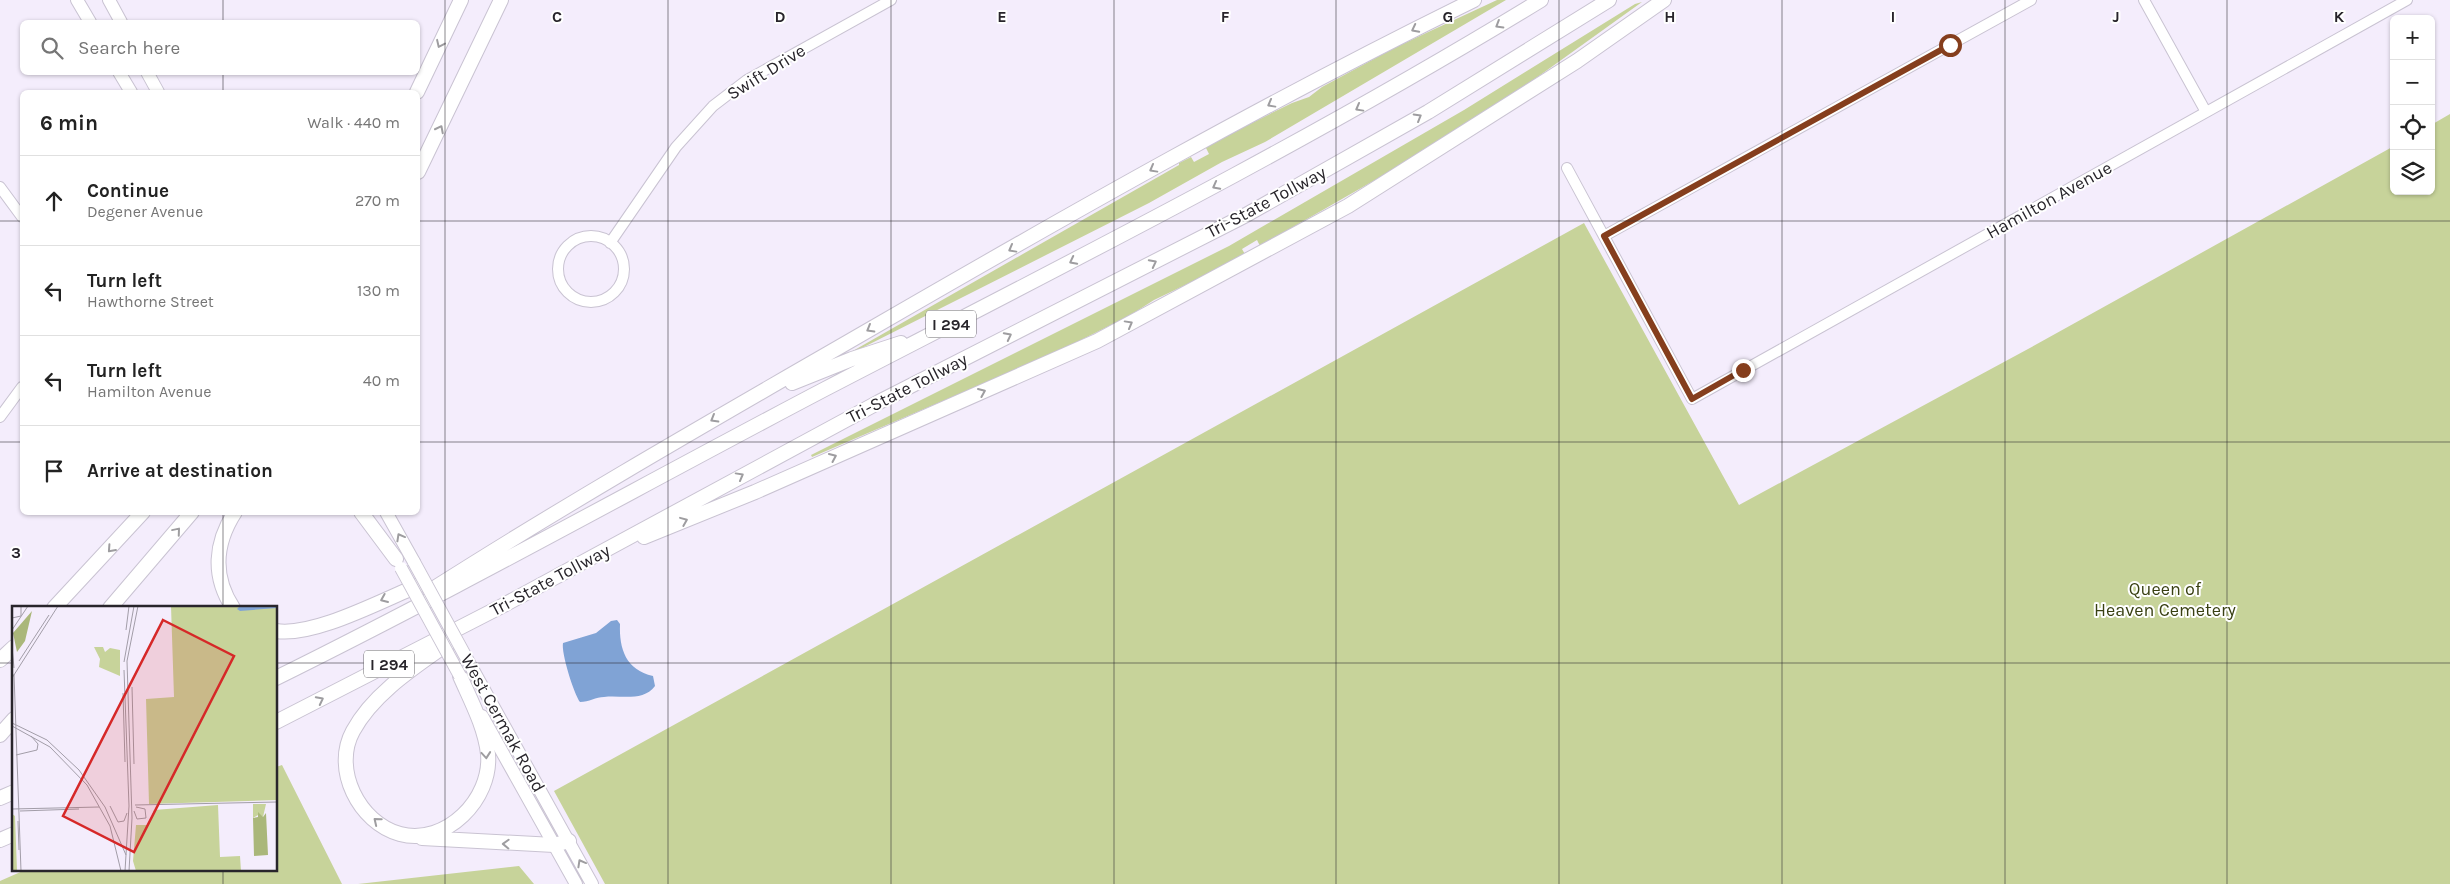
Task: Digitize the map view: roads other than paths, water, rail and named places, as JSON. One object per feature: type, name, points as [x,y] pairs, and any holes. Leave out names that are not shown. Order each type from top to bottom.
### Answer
[{"type":"highway","points":[[418,90],[461,0]]},
{"type":"highway","points":[[420,168],[501,0]]},
{"type":"highway","points":[[355,638],[560,508],[1196,145],[1340,66],[1474,0]]},
{"type":"highway","name":"Tri-State Tollway","points":[[278,677],[1263,161],[1384,94],[1541,0]]},
{"type":"highway","name":"Tri-State Tollway","points":[[278,721],[502,606],[879,402],[1246,215],[1428,112],[1609,0]]},
{"type":"highway","points":[[574,567],[755,492],[1097,341],[1348,206],[1578,61],[1664,0]]},
{"type":"highway","points":[[733,409],[852,359],[930,335]]},
{"type":"highway","points":[[56,606],[140,515]]},
{"type":"highway","points":[[112,606],[189,515]]},
{"type":"highway","points":[[232,606],[222,590],[217,570],[222,536],[234,515]]},
{"type":"highway","points":[[363,515],[399,564]]},
{"type":"highway","points":[[278,630],[297,631],[334,620],[449,572],[493,551]]},
{"type":"highway","points":[[502,606],[428,658],[395,685],[361,717],[351,733],[347,748],[346,770],[353,793],[366,812],[381,825],[401,834],[470,842],[554,845],[569,842]]},
{"type":"highway","points":[[0,660],[12,649]]},
{"type":"highway","points":[[401,834],[430,834],[448,826],[463,816],[478,798],[487,776],[488,755],[481,728],[460,676]]},
{"type":"highway","points":[[0,735],[12,721]]},
{"type":"highway","points":[[0,798],[12,793]]},
{"type":"highway","points":[[0,840],[12,835]]},
{"type":"main road","points":[[77,0],[89,20]]},
{"type":"main road","points":[[109,0],[120,20]]},
{"type":"main road","points":[[121,75],[130,90]]},
{"type":"main road","points":[[150,75],[157,90]]},
{"type":"main road","name":"West Cermak Road","points":[[372,515],[576,884]]},
{"type":"main road","name":"West Cermak Road","points":[[388,515],[592,884]]},
{"type":"street","name":"Swift Drive","points":[[610,243],[676,147],[713,106],[747,80],[891,0]]},
{"type":"street","points":[[1567,168],[1604,236],[2031,0]]},
{"type":"street","points":[[2144,0],[2206,112]]},
{"type":"street","name":"Hamilton Avenue","points":[[1604,236],[1692,399],[2407,0]]},
{"type":"street","points":[[0,187],[20,214]]},
{"type":"street","points":[[592,236],[610,243],[622,258],[623,278],[619,287],[604,300],[595,302],[583,301],[573,297],[565,289],[560,279],[558,268],[562,253],[573,242],[582,238],[592,236]]},
{"type":"street","points":[[0,417],[20,389]]},
{"type":"water","points":[[617,620],[620,624],[623,650],[630,664],[636,669],[653,676],[655,686],[650,691],[638,696],[601,697],[580,702],[568,673],[563,643],[596,633],[611,621]]},
{"type":"park label","name":"Queen of Heaven Cemetery","points":[[2165,599]]}]
